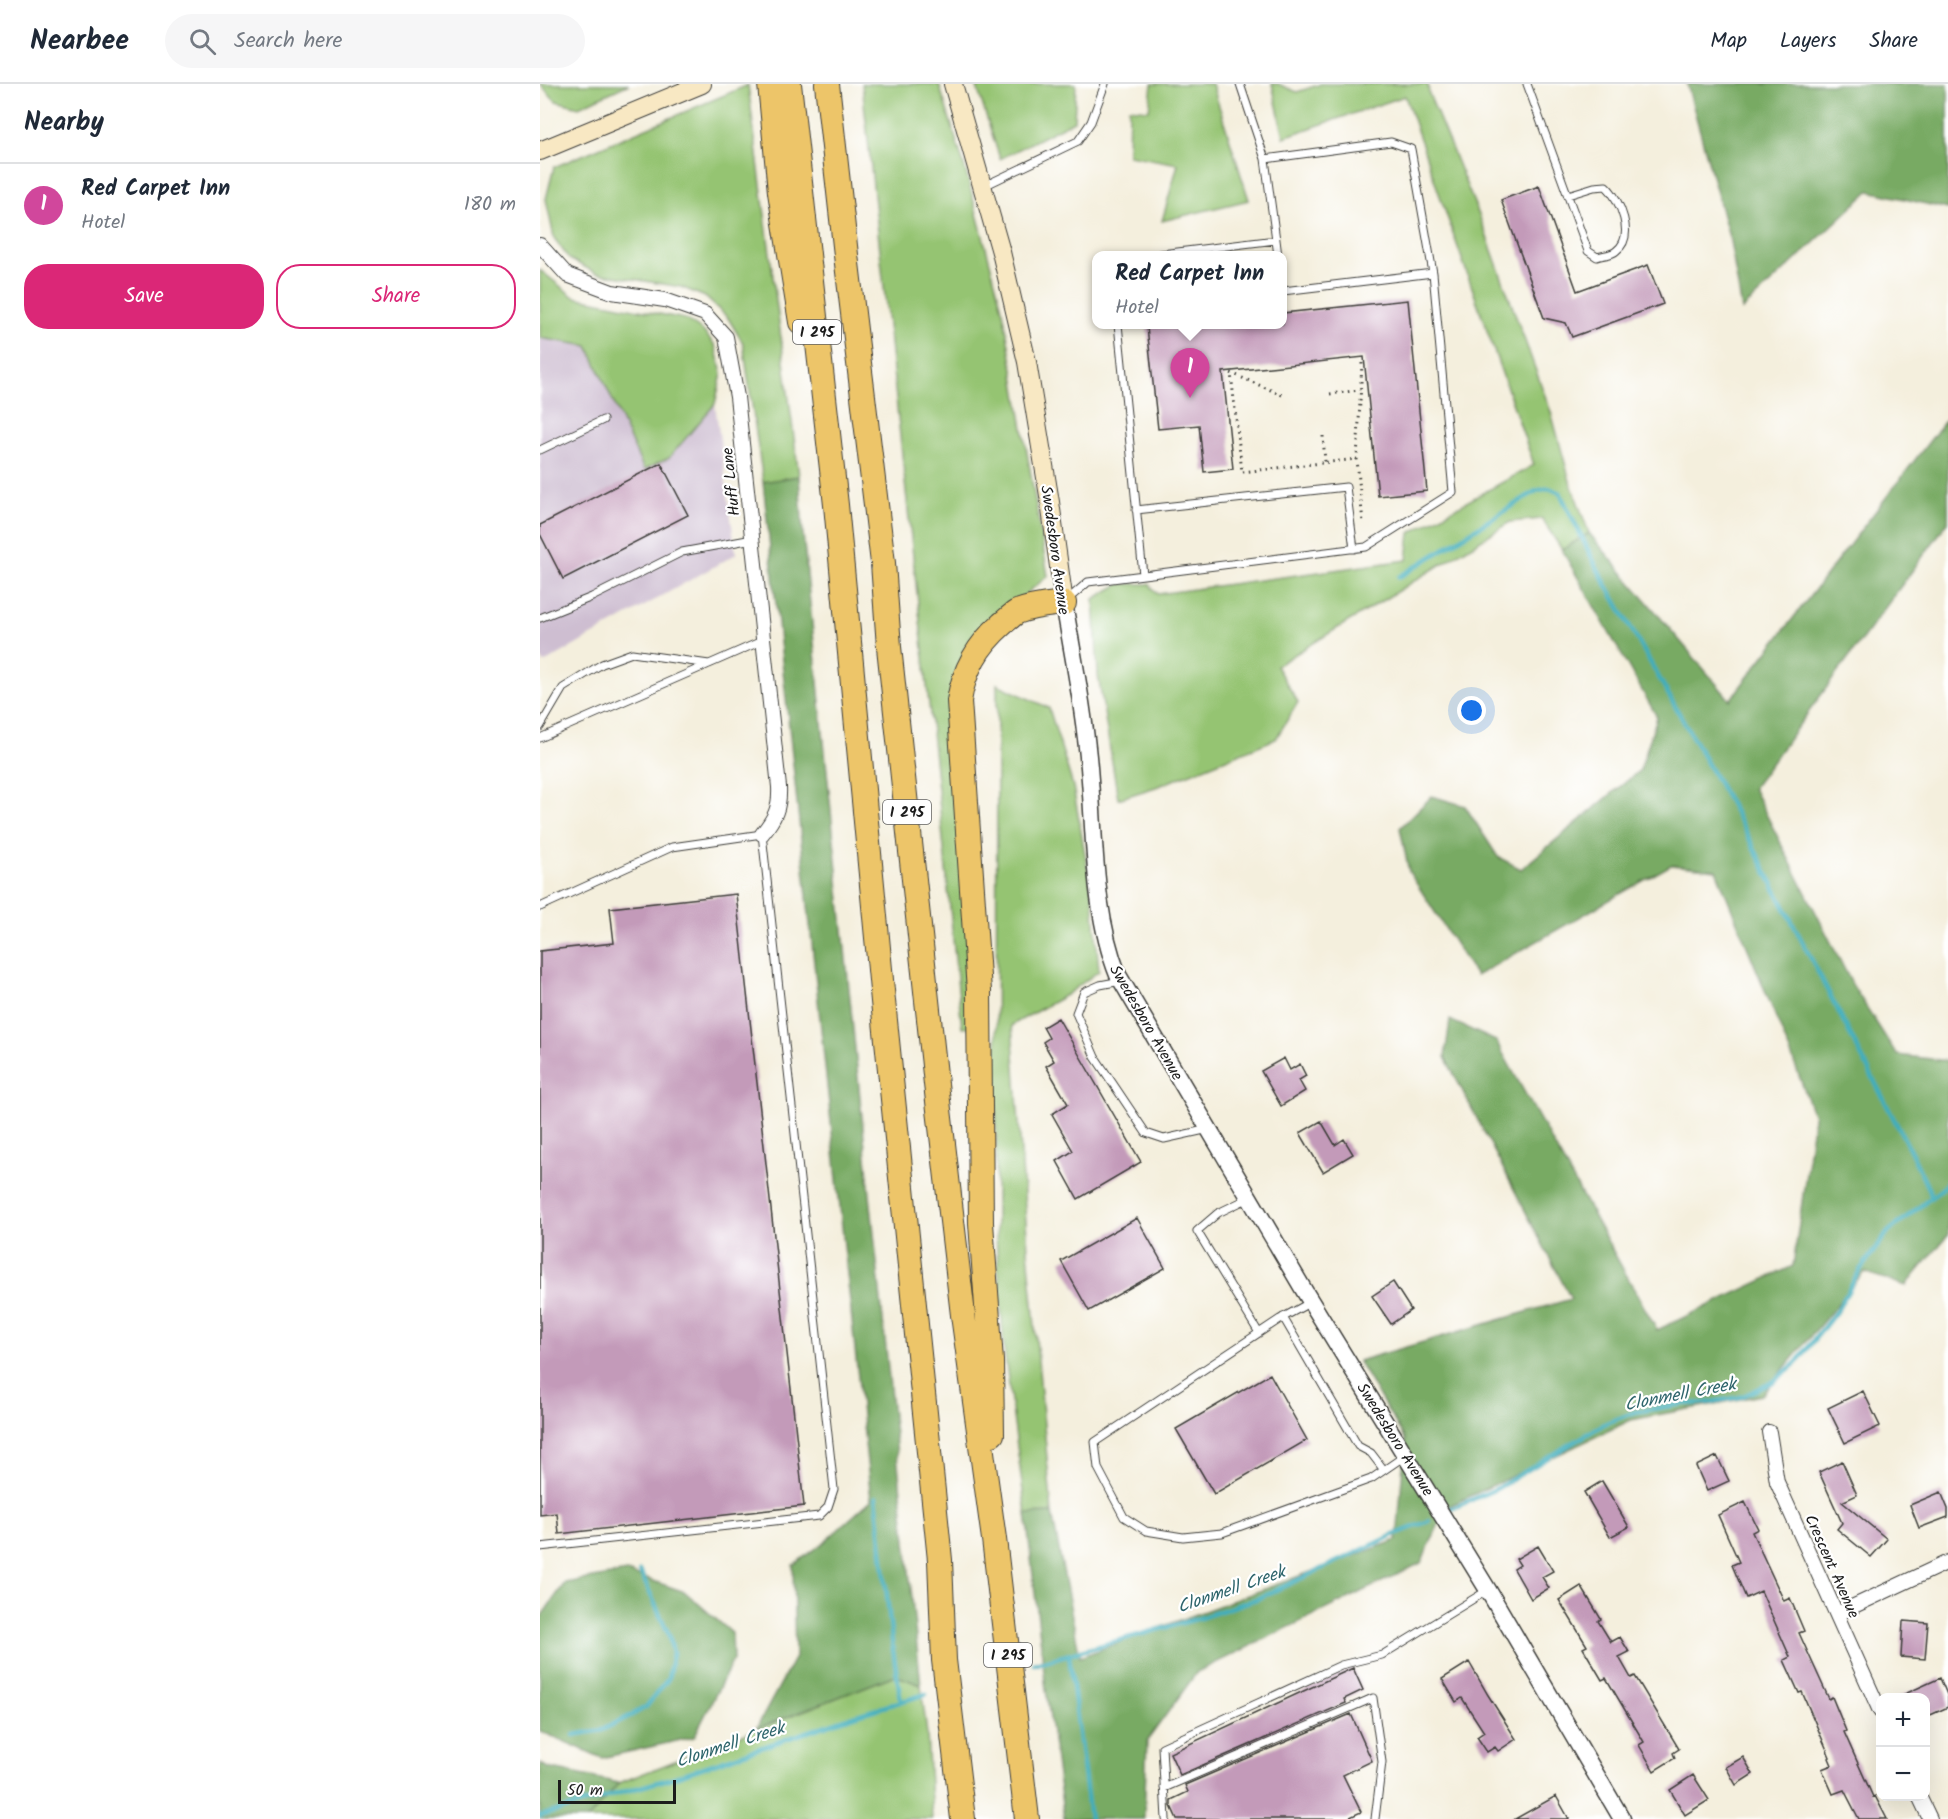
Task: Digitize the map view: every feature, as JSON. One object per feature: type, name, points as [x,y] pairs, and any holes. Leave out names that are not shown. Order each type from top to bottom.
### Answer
[{"type":"highway","points":[[770,84],[780,192],[843,579]]},
{"type":"highway","name":"I 295","points":[[789,84],[843,579],[938,1537],[944,1660],[963,1819]]},
{"type":"highway","name":"I 295","points":[[827,84],[883,563],[889,647],[936,1084],[1027,1819]]},
{"type":"highway","points":[[994,1539],[991,1360],[981,1224],[979,991],[960,701],[969,666],[977,650],[988,636],[1015,613],[1036,606],[1064,603]]},
{"type":"highway","points":[[958,1775],[958,1819]]},
{"type":"main road","points":[[540,151],[702,84]]},
{"type":"main road","name":"Swedesboro Avenue","points":[[953,84],[1001,252],[1027,362],[1064,603]]},
{"type":"street","name":"Huff Lane","points":[[540,245],[567,275],[612,292],[665,300],[705,314],[726,337],[737,397],[779,802],[772,820],[762,834]]},
{"type":"street","name":"Swedesboro Avenue","points":[[1064,603],[1088,756],[1101,916],[1110,954],[1121,981],[1311,1302],[1488,1590],[1622,1819]]},
{"type":"street","name":"Crescent Avenue","points":[[1769,1432],[1777,1482],[1876,1700]]},
{"type":"street","points":[[1837,1614],[1948,1562]]},
{"type":"street","points":[[1921,1801],[1930,1819]]},
{"type":"lane","points":[[982,187],[1078,141],[1090,122],[1105,84]]},
{"type":"lane","points":[[1240,84],[1265,159],[1277,251]]},
{"type":"lane","points":[[1527,84],[1588,251],[1597,257],[1616,252],[1624,240],[1626,230],[1612,192],[1606,186],[1594,186],[1568,195]]},
{"type":"lane","points":[[1064,603],[1088,582],[1366,547],[1453,492],[1433,273],[1411,148],[1391,142],[1265,159]]},
{"type":"lane","points":[[1180,251],[1276,240]]},
{"type":"lane","points":[[1287,291],[1433,273]]},
{"type":"lane","points":[[1118,329],[1143,575]]},
{"type":"lane","points":[[540,450],[603,420]]},
{"type":"lane","points":[[1136,510],[1346,487],[1353,549]]},
{"type":"lane","points":[[540,618],[592,597],[682,552],[753,539]]},
{"type":"lane","points":[[540,738],[764,640]]},
{"type":"lane","points":[[540,727],[563,688],[602,664],[632,653],[709,664]]},
{"type":"lane","points":[[540,906],[672,848],[762,834],[834,1489],[828,1507],[819,1516],[540,1547]]},
{"type":"lane","points":[[1121,981],[1101,985],[1084,992],[1076,1013],[1095,1057],[1146,1132],[1164,1139],[1209,1129]]},
{"type":"lane","points":[[1249,1198],[1218,1213],[1197,1231],[1259,1334]]},
{"type":"lane","points":[[1311,1302],[1283,1317],[1095,1442],[1098,1468],[1124,1517],[1146,1531],[1174,1536],[1222,1533],[1371,1479],[1406,1455]]},
{"type":"lane","points":[[1283,1317],[1358,1446],[1371,1453],[1384,1470]]},
{"type":"lane","points":[[1166,1819],[1162,1747],[1341,1665],[1382,1655],[1488,1590]]},
{"type":"lane","points":[[1164,1788],[1373,1698],[1383,1762],[1375,1819]]},
{"type":"path","points":[[1362,363],[1356,459],[1364,524]]},
{"type":"path","points":[[1282,395],[1231,373],[1242,472],[1356,459]]},
{"type":"path","points":[[1330,394],[1360,390]]},
{"type":"path","points":[[1323,436],[1325,462]]},
{"type":"shaded area","points":[[540,338],[588,346],[644,469],[669,458],[715,404],[736,554],[544,663],[540,656]]},
{"type":"green space","points":[[540,84],[629,84],[579,107],[556,101]]},
{"type":"green space","points":[[862,84],[939,84],[966,172],[1004,316],[1048,576],[995,619],[956,672],[974,1027],[962,1028]]},
{"type":"green space","points":[[976,84],[1076,84],[1074,121],[1000,159]]},
{"type":"green space","points":[[1152,84],[1212,84],[1249,200],[1162,221],[1178,164],[1128,155],[1129,108],[1149,110]]},
{"type":"green space","points":[[1272,84],[1278,84],[1297,92],[1321,84],[1428,84],[1429,94],[1479,215],[1551,412],[1570,481],[1589,533],[1562,550],[1542,519],[1510,522],[1276,666],[1298,702],[1276,739],[1156,787],[1118,799],[1098,675],[1094,599],[1119,584],[1149,584],[1158,594],[1407,560],[1410,533],[1534,465],[1405,96],[1284,137]]},
{"type":"green space","points":[[1687,84],[1948,84],[1948,209],[1869,191],[1742,310],[1730,241]]},
{"type":"green space","points":[[748,85],[799,476],[763,482],[743,343],[728,318],[705,297],[681,287],[596,273],[569,259],[554,238],[546,199],[554,167]]},
{"type":"green space","points":[[540,270],[574,297],[685,319],[703,331],[715,345],[722,374],[715,404],[669,458],[644,470],[588,346],[540,338]]},
{"type":"green space","points":[[1948,417],[1948,522],[1753,788],[1853,986],[1897,1055],[1948,1061],[1948,1235],[1906,1286],[1864,1272],[1762,1395],[1631,1420],[1447,1507],[1421,1563],[1197,1672],[1147,1741],[1144,1819],[1064,1819],[1046,1690],[1026,1514],[1052,1513],[1080,1657],[1397,1540],[1405,1439],[1358,1361],[1571,1299],[1445,1057],[1450,1020],[1496,1041],[1657,1330],[1793,1266],[1814,1116],[1716,870],[1671,865],[1476,976],[1409,872],[1400,828],[1432,796],[1465,806],[1498,857],[1521,869],[1640,770],[1657,717],[1562,550],[1589,533],[1730,700]]},
{"type":"green space","points":[[799,476],[890,1397],[921,1685],[895,1675],[756,1729],[795,1657],[793,1565],[822,1544],[871,1500],[763,482]]},
{"type":"green space","points":[[997,684],[1049,708],[1073,786],[1093,899],[1099,971],[1066,995],[1012,1025],[1028,1250],[1052,1513],[1026,1514],[1004,1349],[996,1238]]},
{"type":"green space","points":[[627,1572],[685,1592],[732,1633],[733,1660],[694,1737],[602,1758],[540,1731],[540,1618],[565,1583]]},
{"type":"green space","points":[[895,1675],[921,1685],[927,1734],[932,1819],[588,1819],[619,1783]]},
{"type":"green space","points":[[540,1763],[548,1768],[619,1783],[588,1819],[540,1819]]},
{"type":"building","points":[[1539,186],[1577,291],[1648,265],[1663,304],[1572,337],[1566,323],[1544,318],[1501,200]]},
{"type":"building","points":[[1408,300],[1427,491],[1378,496],[1364,357],[1223,372],[1233,469],[1204,472],[1199,425],[1158,429],[1147,329],[1287,329],[1287,313]]},
{"type":"building","points":[[661,463],[688,515],[563,579],[540,534],[540,525]]},
{"type":"building","points":[[736,894],[804,1506],[559,1534],[557,1513],[540,1515],[540,951],[614,943],[610,908]]},
{"type":"building","points":[[1058,1018],[1141,1162],[1078,1199],[1057,1161],[1073,1151],[1052,1114],[1068,1104],[1046,1066],[1054,1061],[1043,1042],[1049,1038],[1043,1027]]},
{"type":"building","points":[[1284,1058],[1290,1070],[1300,1064],[1306,1076],[1299,1080],[1305,1091],[1281,1106],[1261,1071]]},
{"type":"building","points":[[1321,1121],[1335,1145],[1344,1139],[1353,1154],[1323,1172],[1300,1133]]},
{"type":"building","points":[[1137,1218],[1165,1268],[1089,1311],[1061,1261]]},
{"type":"building","points":[[1393,1282],[1411,1310],[1391,1324],[1372,1296]]},
{"type":"building","points":[[1270,1374],[1307,1440],[1214,1494],[1176,1429]]},
{"type":"building","points":[[1863,1391],[1880,1426],[1845,1443],[1828,1408]]},
{"type":"building","points":[[1717,1456],[1729,1481],[1707,1491],[1696,1466]]},
{"type":"building","points":[[1842,1461],[1857,1495],[1842,1502],[1887,1539],[1871,1557],[1837,1529],[1842,1523],[1819,1472]]},
{"type":"building","points":[[1602,1481],[1629,1527],[1610,1537],[1584,1492]]},
{"type":"building","points":[[1941,1492],[1948,1509],[1948,1517],[1919,1528],[1910,1505]]},
{"type":"building","points":[[1745,1502],[1758,1529],[1752,1532],[1784,1601],[1790,1598],[1804,1631],[1799,1633],[1829,1699],[1832,1697],[1846,1731],[1844,1732],[1873,1797],[1875,1796],[1887,1819],[1859,1819],[1844,1790],[1833,1794],[1822,1769],[1832,1765],[1830,1757],[1802,1692],[1799,1693],[1784,1660],[1790,1657],[1761,1591],[1746,1598],[1732,1565],[1739,1562],[1718,1515]]},
{"type":"building","points":[[1538,1546],[1553,1571],[1542,1577],[1549,1588],[1531,1599],[1514,1569],[1520,1565],[1516,1559]]},
{"type":"building","points":[[1581,1586],[1601,1619],[1598,1621],[1611,1642],[1620,1637],[1629,1652],[1619,1657],[1631,1678],[1635,1676],[1679,1749],[1673,1753],[1675,1758],[1654,1771],[1639,1745],[1644,1742],[1606,1678],[1602,1680],[1583,1648],[1587,1646],[1559,1600]]},
{"type":"building","points":[[1903,1621],[1928,1623],[1925,1659],[1901,1657]]},
{"type":"building","points":[[1469,1662],[1516,1739],[1498,1751],[1495,1747],[1487,1752],[1477,1737],[1484,1732],[1462,1698],[1456,1702],[1442,1679]]},
{"type":"building","points":[[1353,1668],[1363,1690],[1344,1699],[1346,1703],[1180,1775],[1170,1753]]},
{"type":"building","points":[[1940,1678],[1948,1697],[1948,1707],[1930,1715],[1930,1693],[1907,1693]]},
{"type":"building","points":[[1351,1714],[1372,1761],[1343,1775],[1361,1812],[1346,1819],[1177,1819],[1171,1806],[1171,1800],[1188,1792],[1185,1785]]},
{"type":"building","points":[[1743,1757],[1753,1774],[1736,1785],[1726,1767]]},
{"type":"building","points":[[1693,1775],[1709,1800],[1685,1815],[1670,1790]]},
{"type":"building","points":[[1556,1796],[1569,1819],[1515,1819]]},
{"type":"waterway","points":[[1399,577],[1536,491],[1549,488],[1560,493],[1597,568],[1741,823],[1932,1197]]},
{"type":"waterway","name":"Clonmell Creek","points":[[1451,1509],[1496,1489],[1604,1424],[1635,1412],[1741,1397],[1773,1382],[1796,1363],[1838,1309],[1860,1270],[1888,1232],[1943,1188],[1948,1181]]},
{"type":"waterway","points":[[876,1497],[901,1701]]},
{"type":"waterway","name":"Clonmell Creek","points":[[1034,1664],[1200,1618],[1259,1598],[1429,1521]]},
{"type":"waterway","points":[[574,1735],[602,1730],[646,1707],[668,1679],[673,1653],[669,1635],[640,1571]]},
{"type":"waterway","points":[[1069,1655],[1090,1819]]},
{"type":"waterway","name":"Clonmell Creek","points":[[540,1816],[672,1778],[926,1694]]},
{"type":"place","name":"Red Carpet Inn","points":[[1190,398]]}]
